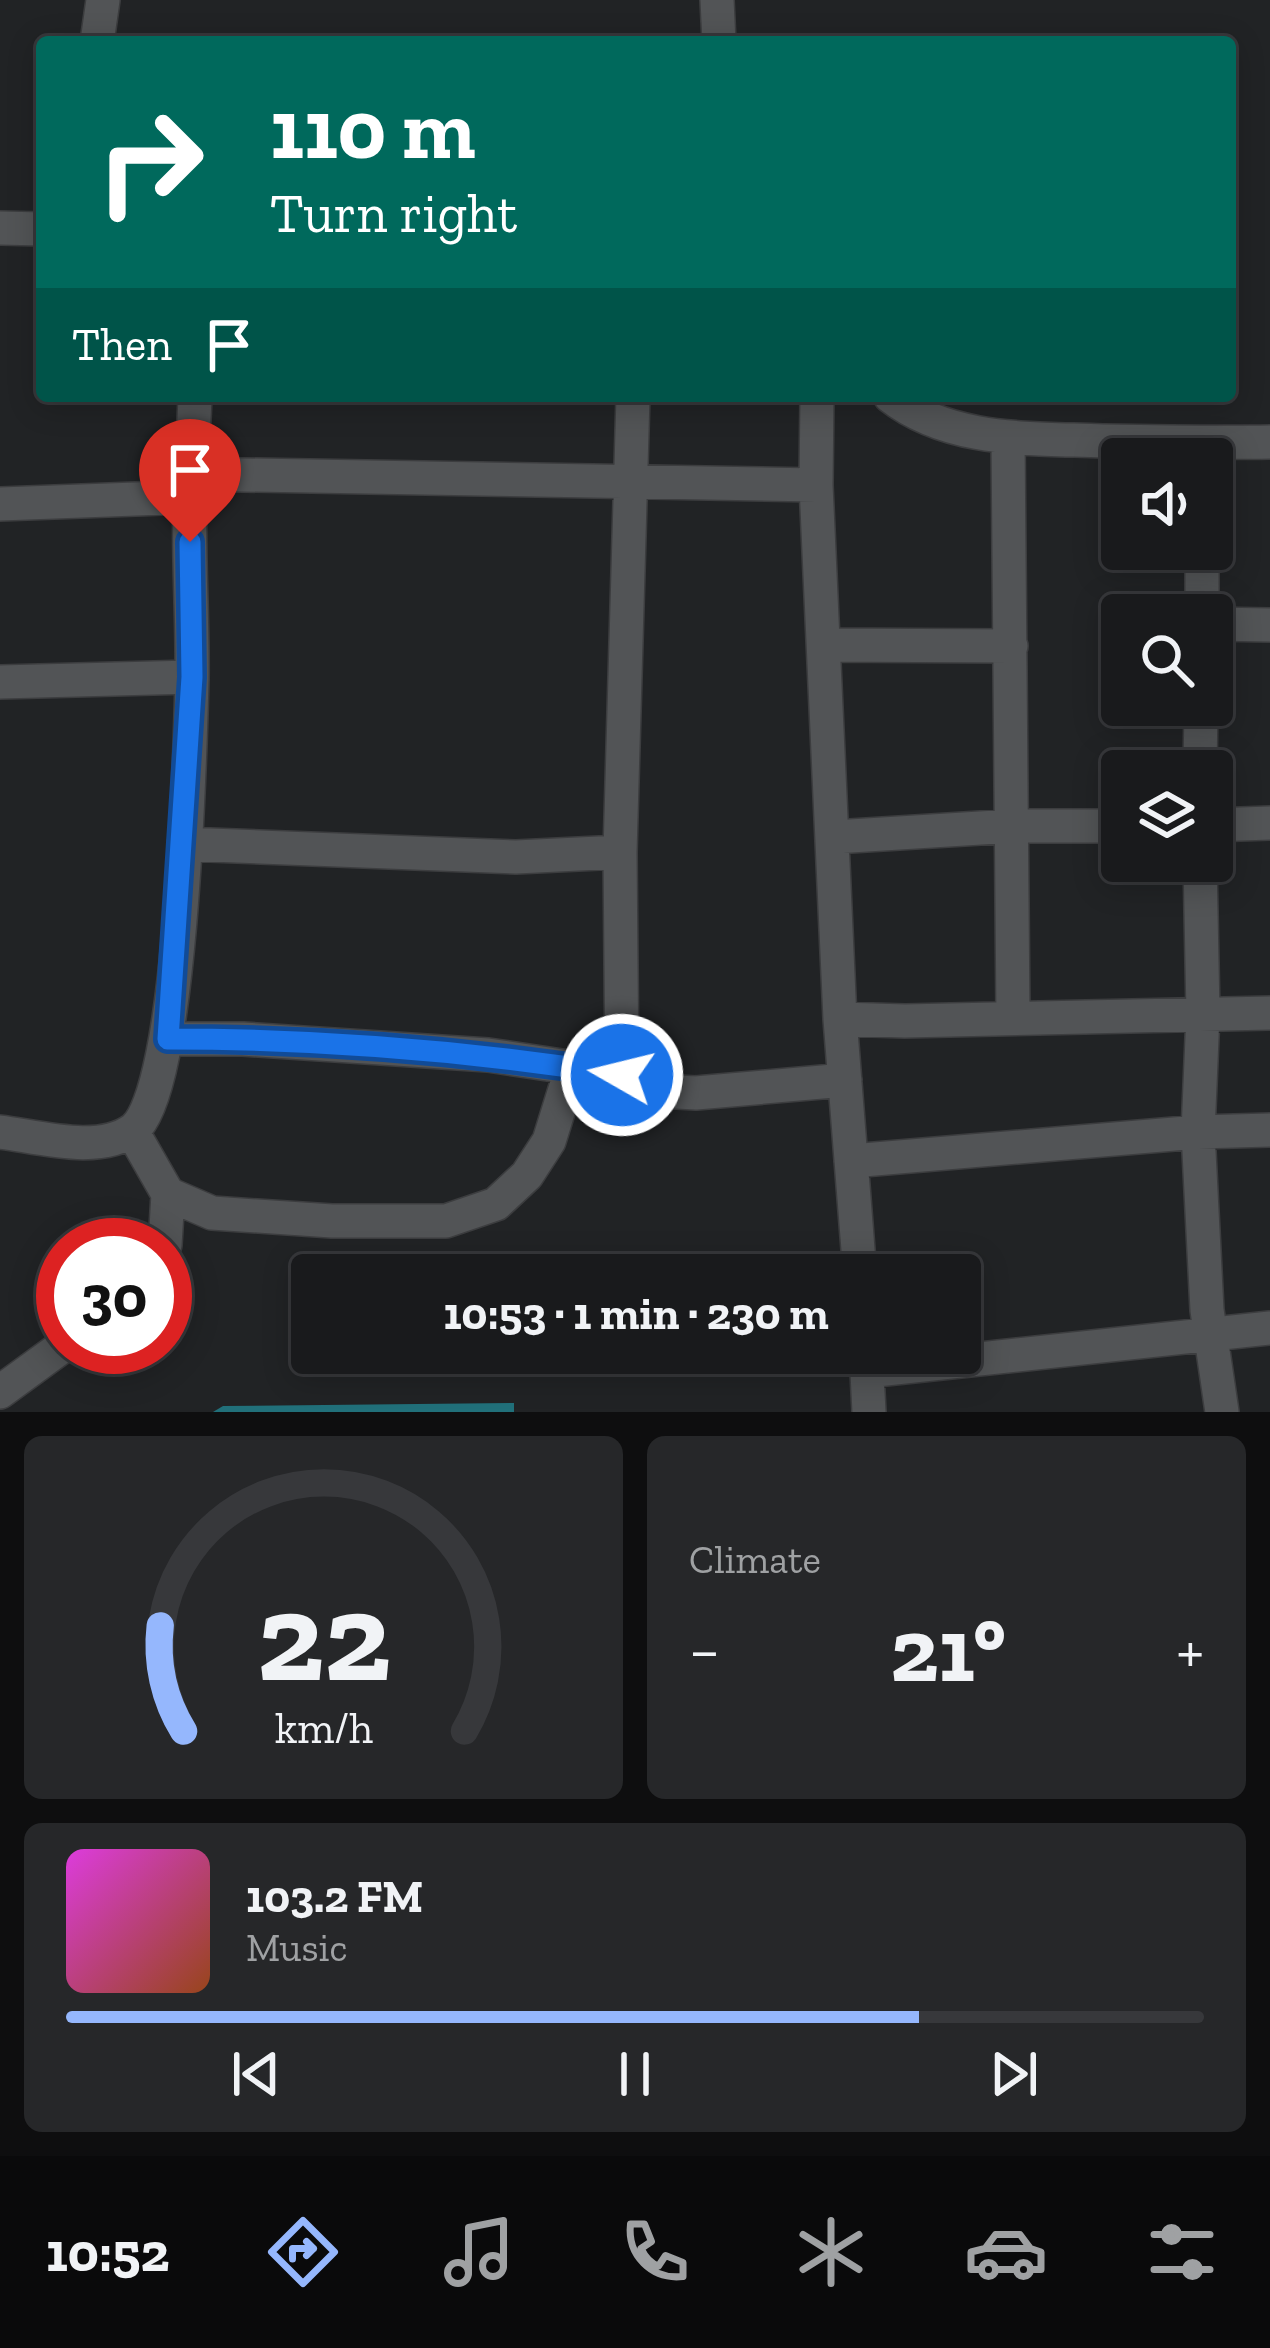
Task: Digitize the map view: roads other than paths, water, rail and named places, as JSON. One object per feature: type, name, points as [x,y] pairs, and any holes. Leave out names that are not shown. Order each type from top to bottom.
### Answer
[{"type":"street","points":[[98,36],[103,0]]},
{"type":"street","points":[[716,0],[719,36]]},
{"type":"street","points":[[0,228],[36,230]]},
{"type":"street","points":[[0,1132],[94,1143],[132,1131],[149,1112],[168,1039],[184,844],[192,677],[190,486],[196,402]]},
{"type":"street","points":[[622,1075],[620,852],[633,402]]},
{"type":"street","points":[[817,402],[816,485],[840,1019],[858,1254]]},
{"type":"street","points":[[898,402],[946,426],[1008,438],[1101,444]]},
{"type":"street","points":[[1008,438],[1013,1018]]},
{"type":"street","points":[[1233,447],[1270,442]]},
{"type":"street","points":[[0,504],[190,486],[816,485]]},
{"type":"street","points":[[1233,625],[1270,625]]},
{"type":"street","points":[[824,646],[1011,646]]},
{"type":"street","points":[[0,682],[192,677]]},
{"type":"street","points":[[1233,824],[1270,823]]},
{"type":"street","points":[[834,837],[1013,826],[1101,826]]},
{"type":"street","points":[[184,844],[516,856],[620,852]]},
{"type":"street","points":[[1200,882],[1203,1014],[1198,1132],[1210,1334],[1222,1412]]},
{"type":"street","points":[[840,1019],[1270,1012]]},
{"type":"street","points":[[168,1039],[243,1039],[488,1055],[622,1075],[658,1091],[696,1093],[845,1080]]},
{"type":"street","points":[[168,1194],[212,1213],[332,1221],[446,1221],[496,1204],[526,1175],[548,1141],[572,1067]]},
{"type":"street","points":[[851,1161],[1270,1130]]},
{"type":"street","points":[[132,1131],[168,1194],[167,1218]]},
{"type":"street","points":[[981,1353],[1270,1328]]},
{"type":"street","points":[[0,1392],[36,1366]]},
{"type":"street","points":[[867,1374],[869,1412]]},
{"type":"water","points":[[514,1403],[514,1412],[213,1412],[223,1406]]}]
